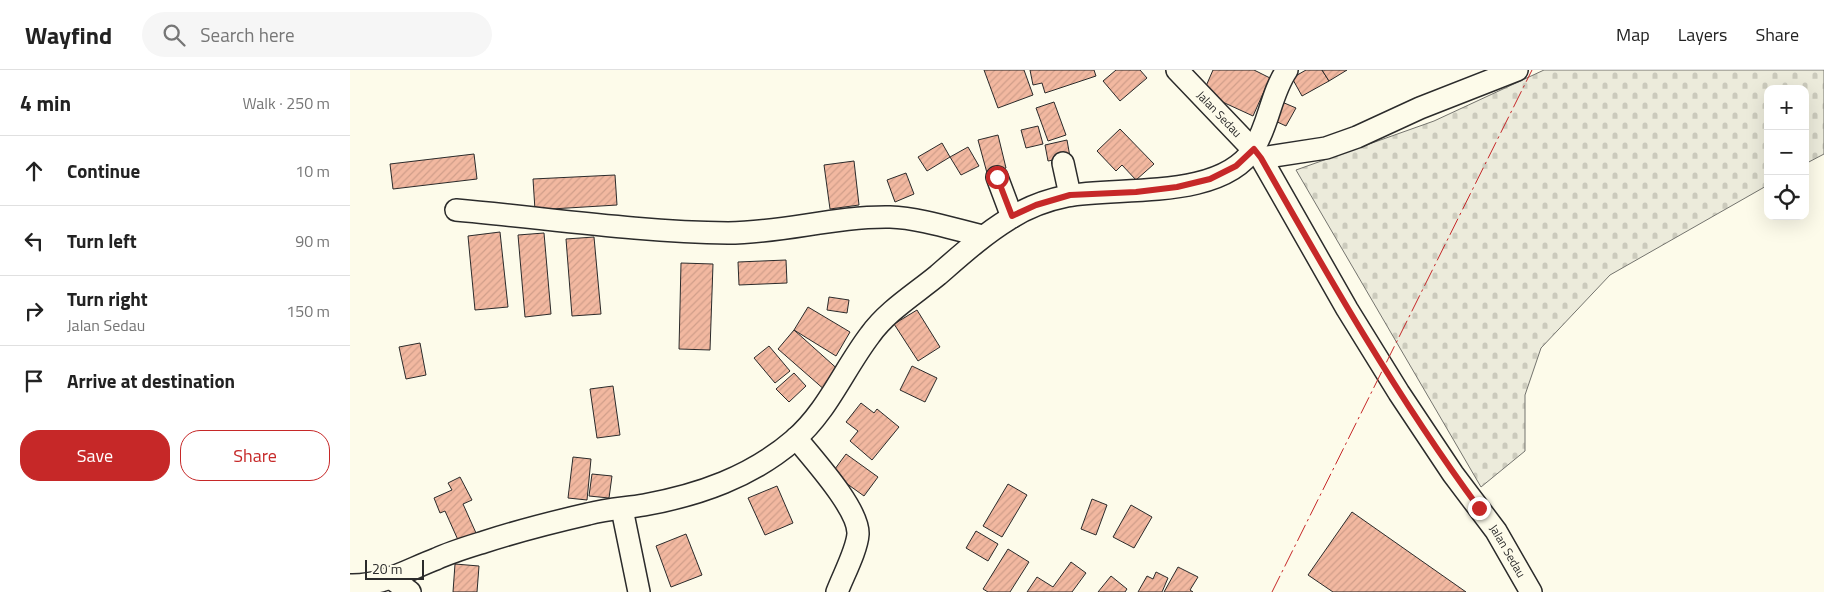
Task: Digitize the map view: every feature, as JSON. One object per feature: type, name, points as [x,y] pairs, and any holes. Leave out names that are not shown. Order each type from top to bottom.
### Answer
[{"type":"street","name":"Jalan Sedau","points":[[1177,70],[1257,154],[1347,309],[1399,393],[1439,454],[1496,531],[1526,589]]},
{"type":"street","points":[[1257,154],[1280,82],[1287,70]]},
{"type":"street","points":[[350,586],[361,586],[392,579],[436,559],[486,542],[588,514],[622,509],[705,490],[746,473],[796,438],[831,395],[848,365],[877,325],[982,236],[1012,216],[1036,205],[1070,195],[1136,192],[1177,187],[1210,179],[1257,154],[1326,148],[1357,137],[1428,104],[1517,70]]},
{"type":"street","points":[[1063,163],[1070,195]]},
{"type":"street","points":[[997,177],[1012,216]]},
{"type":"street","points":[[456,210],[683,232],[731,233],[860,218],[891,217],[982,236]]},
{"type":"street","points":[[796,438],[849,507],[857,525],[858,536],[837,592]]},
{"type":"street","points":[[622,509],[639,592]]},
{"type":"street","points":[[392,579],[410,592]]},
{"type":"green space","points":[[1544,70],[1824,70],[1824,154],[1809,162],[1809,85],[1764,85],[1764,187],[1610,275],[1541,348],[1525,395],[1525,451],[1481,487],[1296,170],[1434,121]]},
{"type":"building","points":[[984,70],[1024,70],[1033,95],[998,108]]},
{"type":"building","points":[[1030,70],[1094,70],[1096,76],[1045,93],[1042,83],[1033,85]]},
{"type":"building","points":[[1116,70],[1140,70],[1147,78],[1120,101],[1103,81]]},
{"type":"building","points":[[1213,70],[1254,70],[1270,78],[1253,116],[1203,93]]},
{"type":"building","points":[[1306,70],[1322,70],[1329,81],[1302,96],[1292,78]]},
{"type":"building","points":[[1322,70],[1347,70],[1329,81]]},
{"type":"building","points":[[1054,102],[1066,135],[1048,141],[1036,108]]},
{"type":"building","points":[[1282,102],[1296,108],[1286,126],[1273,120]]},
{"type":"building","points":[[1038,126],[1043,144],[1026,148],[1021,130]]},
{"type":"building","points":[[1120,129],[1154,164],[1136,180],[1122,165],[1116,171],[1097,151]]},
{"type":"building","points":[[998,135],[1006,168],[987,173],[978,140]]},
{"type":"building","points":[[1067,140],[1070,157],[1048,161],[1045,145]]},
{"type":"building","points":[[942,143],[950,157],[927,171],[918,157]]},
{"type":"building","points":[[968,147],[979,166],[961,175],[950,157]]},
{"type":"building","points":[[474,154],[477,179],[393,189],[390,164]]},
{"type":"building","points":[[854,161],[859,205],[830,209],[824,165]]},
{"type":"building","points":[[906,173],[914,194],[895,202],[887,180]]},
{"type":"building","points":[[615,175],[617,205],[535,210],[533,179]]},
{"type":"building","points":[[500,232],[508,307],[475,310],[468,236]]},
{"type":"building","points":[[544,233],[551,314],[525,317],[518,235]]},
{"type":"building","points":[[594,237],[601,314],[572,316],[566,239]]},
{"type":"building","points":[[786,260],[787,283],[739,285],[738,262]]},
{"type":"building","points":[[681,263],[713,264],[710,350],[679,349]]},
{"type":"building","points":[[829,297],[849,300],[847,313],[827,310]]},
{"type":"building","points":[[808,307],[850,332],[836,356],[794,330]]},
{"type":"building","points":[[917,310],[940,347],[918,361],[894,324]]},
{"type":"building","points":[[794,330],[842,373],[826,391],[778,349]]},
{"type":"building","points":[[420,343],[426,375],[406,379],[399,347]]},
{"type":"building","points":[[769,346],[790,371],[775,383],[754,358]]},
{"type":"building","points":[[912,366],[937,378],[925,402],[900,390]]},
{"type":"building","points":[[794,373],[806,386],[789,402],[776,389]]},
{"type":"building","points":[[613,386],[620,435],[597,438],[590,389]]},
{"type":"building","points":[[861,403],[874,413],[877,409],[899,427],[872,460],[850,441],[858,431],[846,422]]},
{"type":"building","points":[[846,454],[878,477],[864,496],[832,473]]},
{"type":"building","points":[[573,457],[591,459],[587,500],[568,498]]},
{"type":"building","points":[[592,474],[612,476],[609,498],[589,496]]},
{"type":"building","points":[[460,477],[472,500],[463,504],[476,533],[458,540],[445,511],[440,513],[434,498],[452,490],[448,483]]},
{"type":"building","points":[[1008,484],[1027,495],[1002,537],[983,526]]},
{"type":"building","points":[[777,486],[793,523],[765,535],[748,498]]},
{"type":"building","points":[[1092,499],[1107,505],[1096,535],[1081,529]]},
{"type":"building","points":[[1131,505],[1152,517],[1134,548],[1113,537]]},
{"type":"building","points":[[1352,512],[1466,592],[1333,592],[1308,575]]},
{"type":"building","points":[[976,531],[998,544],[988,561],[966,548]]},
{"type":"building","points":[[686,534],[702,575],[671,587],[656,546]]},
{"type":"building","points":[[1008,549],[1029,562],[1010,592],[988,592],[983,589]]},
{"type":"building","points":[[1071,562],[1086,573],[1072,592],[1027,592],[1037,577],[1053,587]]},
{"type":"building","points":[[455,564],[479,566],[477,592],[453,592]]},
{"type":"building","points":[[1178,567],[1198,577],[1190,590],[1193,592],[1164,592]]},
{"type":"building","points":[[1156,572],[1168,578],[1162,592],[1138,592],[1147,576],[1153,579]]},
{"type":"building","points":[[1111,576],[1127,589],[1125,592],[1098,592]]},
{"type":"power","points":[[1272,592],[1532,70]]},
{"type":"route","points":[[997,177],[1012,216],[1036,205],[1070,195],[1136,192],[1177,187],[1210,179],[1236,166],[1254,149],[1261,158],[1347,309],[1399,393],[1429,440],[1479,508]]}]
